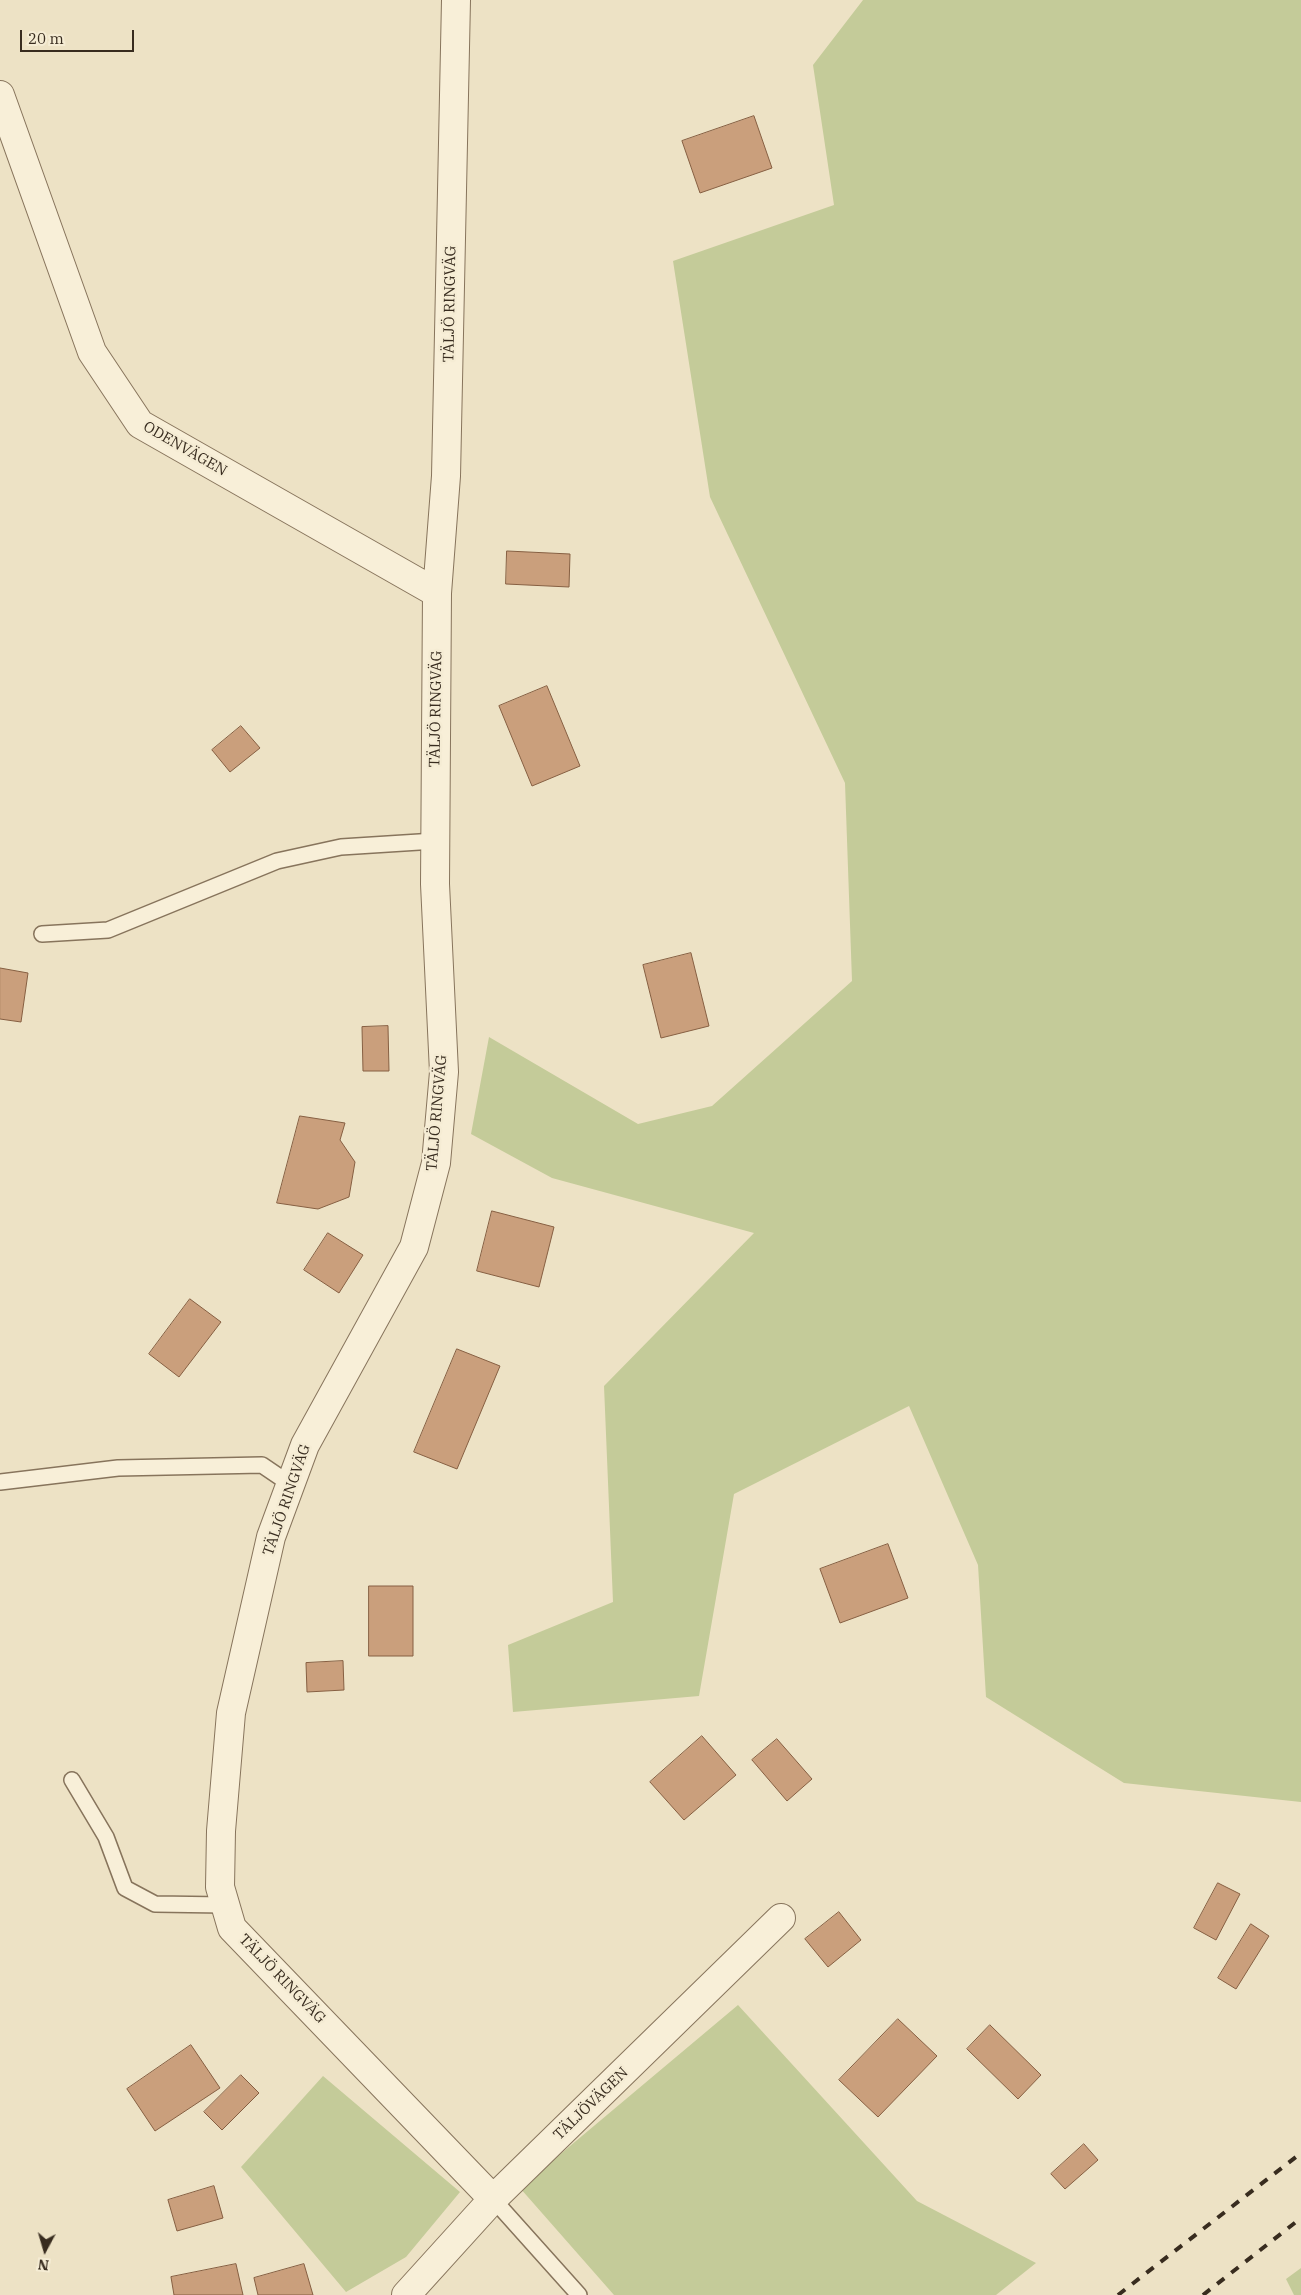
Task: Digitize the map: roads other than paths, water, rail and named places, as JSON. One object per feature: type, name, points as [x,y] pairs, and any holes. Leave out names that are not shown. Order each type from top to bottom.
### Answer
[{"type":"street","name":"TÄLJÖ RINGVÄG","points":[[456,0],[446,476],[437,592],[435,884],[444,1072],[436,1163],[414,1247],[305,1445],[271,1537],[231,1713],[221,1831],[220,1888],[232,1928],[493,2199]]},
{"type":"street","name":"ODENVÄGEN","points":[[0,96],[92,352],[140,424],[437,592]]},
{"type":"street","name":"TÄLJÖVÄGEN","points":[[406,2295],[493,2199],[781,1918]]},
{"type":"lane","points":[[42,934],[108,930],[276,861],[341,847],[435,841]]},
{"type":"lane","points":[[0,1482],[118,1468],[262,1465],[290,1484]]},
{"type":"lane","points":[[72,1780],[106,1837],[125,1888],[155,1904],[225,1905]]},
{"type":"lane","points":[[493,2199],[580,2295]]},
{"type":"railway","points":[[1118,2295],[1301,2153]]},
{"type":"railway","points":[[1203,2295],[1301,2218]]}]
